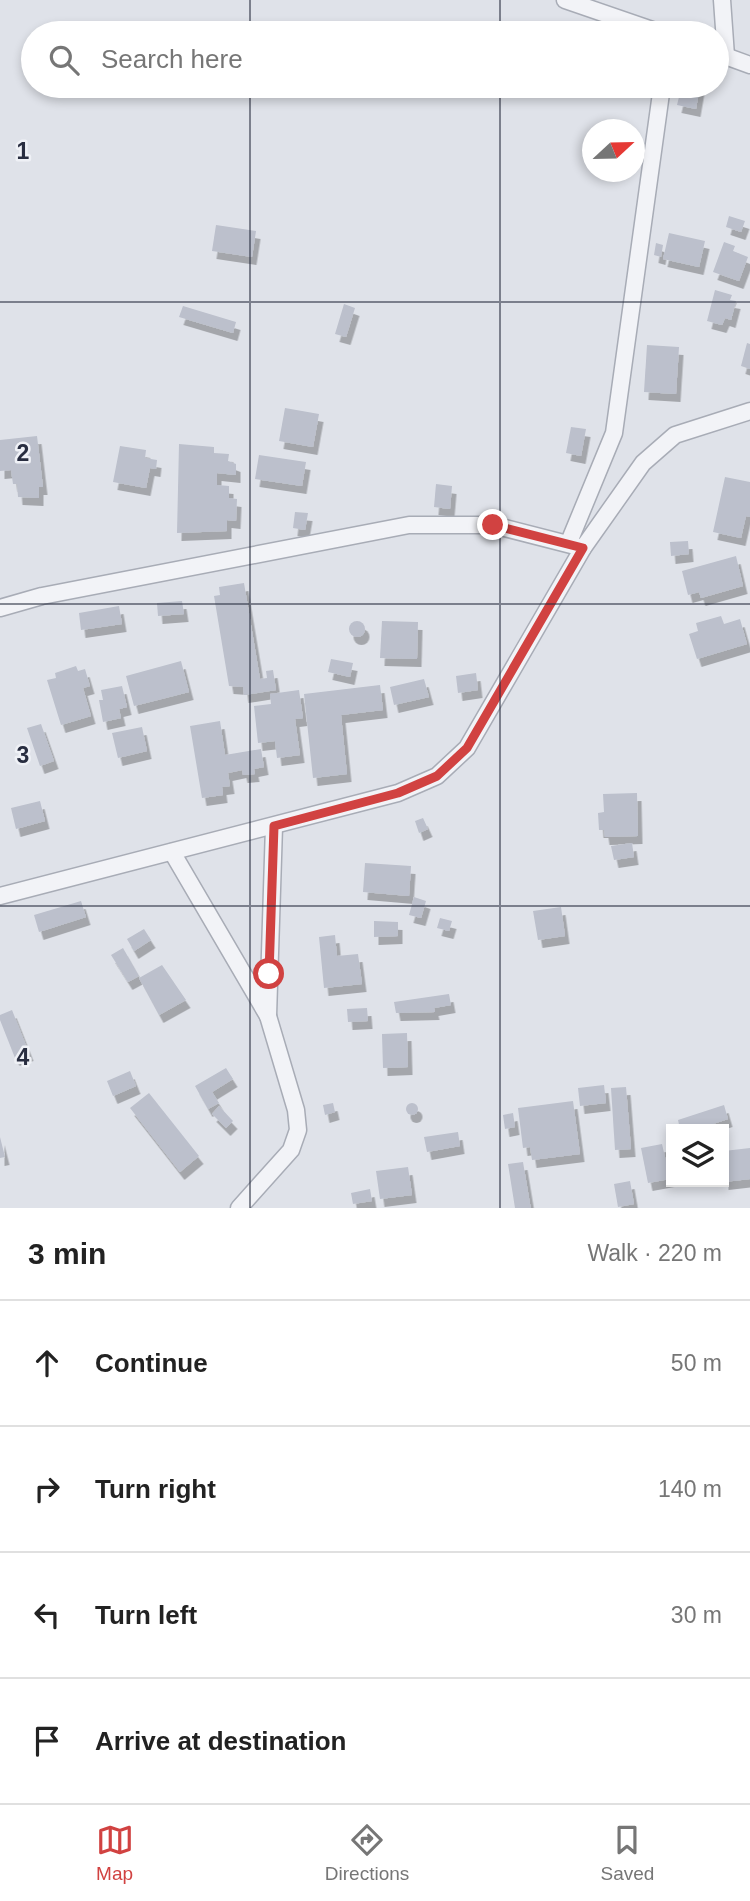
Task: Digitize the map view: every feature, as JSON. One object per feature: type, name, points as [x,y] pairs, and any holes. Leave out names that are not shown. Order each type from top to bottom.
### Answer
[{"type":"street","points":[[565,0],[627,21]]},
{"type":"street","points":[[722,0],[722,21]]},
{"type":"street","points":[[729,57],[750,65]]},
{"type":"street","points":[[0,896],[398,793],[437,776],[467,748],[576,545],[614,433],[660,98]]},
{"type":"street","points":[[576,545],[643,463],[664,443],[687,430],[750,411]]},
{"type":"street","points":[[0,607],[42,596],[409,525],[493,525],[576,545]]},
{"type":"street","points":[[268,1016],[274,826]]},
{"type":"street","points":[[172,852],[268,1016],[296,1110],[298,1130],[291,1150],[239,1208]]},
{"type":"building","points":[[679,98],[698,98],[696,109],[677,105]]},
{"type":"building","points":[[729,216],[745,221],[741,232],[726,227]]},
{"type":"building","points":[[216,225],[256,231],[252,257],[212,251]]},
{"type":"building","points":[[669,233],[705,241],[699,267],[663,259]]},
{"type":"building","points":[[724,242],[735,246],[733,251],[748,257],[739,281],[713,272]]},
{"type":"building","points":[[656,243],[663,245],[661,257],[654,255]]},
{"type":"building","points":[[715,290],[732,295],[730,300],[736,301],[731,320],[725,318],[722,325],[707,321]]},
{"type":"building","points":[[344,304],[355,308],[346,337],[335,334]]},
{"type":"building","points":[[183,306],[236,322],[233,333],[179,317]]},
{"type":"building","points":[[747,343],[750,344],[750,369],[741,366]]},
{"type":"building","points":[[647,345],[679,347],[676,394],[644,392]]},
{"type":"building","points":[[285,408],[319,414],[313,447],[279,441]]},
{"type":"building","points":[[571,427],[586,429],[581,456],[566,453]]},
{"type":"building","points":[[37,436],[43,487],[39,487],[39,498],[18,497],[17,484],[13,484],[11,470],[0,471],[0,440]]},
{"type":"building","points":[[179,444],[214,447],[214,453],[229,454],[228,461],[236,464],[236,475],[217,473],[217,485],[229,486],[229,498],[237,499],[236,521],[227,520],[227,531],[177,533]]},
{"type":"building","points":[[120,446],[146,450],[145,458],[157,460],[156,469],[150,468],[146,488],[113,482]]},
{"type":"building","points":[[259,455],[306,462],[302,486],[255,479]]},
{"type":"building","points":[[725,477],[750,482],[750,517],[746,516],[741,538],[713,532]]},
{"type":"building","points":[[436,484],[452,486],[450,509],[434,507]]},
{"type":"building","points":[[295,512],[308,513],[305,530],[293,528]]},
{"type":"building","points":[[688,541],[689,554],[671,556],[670,542]]},
{"type":"building","points":[[736,556],[743,586],[701,598],[699,592],[688,595],[682,571]]},
{"type":"building","points":[[244,583],[260,679],[267,678],[266,671],[273,670],[276,690],[244,695],[243,687],[229,686],[214,596],[220,595],[219,587]]},
{"type":"building","points":[[182,601],[184,614],[158,616],[157,603]]},
{"type":"building","points":[[119,606],[122,624],[81,630],[79,613]]},
{"type":"building","points":[[721,616],[724,624],[740,619],[747,644],[697,659],[689,634],[698,631],[696,623]]},
{"type":"building","points":[[354,621],[360,621],[365,629],[363,635],[354,637],[349,632],[349,626]]},
{"type":"building","points":[[382,621],[418,622],[417,659],[380,658]]},
{"type":"building","points":[[331,659],[353,663],[350,677],[328,672]]},
{"type":"building","points":[[181,661],[189,692],[134,706],[126,676]]},
{"type":"building","points":[[76,666],[78,671],[85,669],[90,686],[83,688],[91,716],[61,725],[47,680],[56,678],[55,673]]},
{"type":"building","points":[[476,673],[478,690],[458,693],[456,676]]},
{"type":"building","points":[[424,679],[429,697],[394,705],[390,687]]},
{"type":"building","points":[[380,685],[383,710],[341,715],[347,774],[313,778],[304,694]]},
{"type":"building","points":[[122,686],[127,707],[119,709],[121,718],[103,722],[99,700],[103,700],[101,690]]},
{"type":"building","points":[[299,690],[303,718],[295,719],[300,755],[277,758],[275,741],[258,743],[254,706],[271,704],[270,694]]},
{"type":"building","points":[[220,721],[225,755],[261,749],[264,767],[254,769],[255,774],[243,775],[242,770],[228,773],[230,786],[222,787],[223,795],[202,798],[190,726]]},
{"type":"building","points":[[41,724],[54,761],[40,766],[27,728]]},
{"type":"building","points":[[142,727],[147,751],[118,758],[112,733]]},
{"type":"building","points":[[637,793],[638,836],[605,837],[604,830],[599,830],[598,813],[604,812],[603,794]]},
{"type":"building","points":[[40,801],[45,821],[16,829],[11,808]]},
{"type":"building","points":[[423,818],[428,829],[419,833],[415,821]]},
{"type":"building","points":[[632,843],[634,857],[614,860],[611,846]]},
{"type":"building","points":[[365,863],[411,866],[409,896],[363,892]]},
{"type":"building","points":[[414,897],[426,901],[421,918],[409,915]]},
{"type":"building","points":[[81,901],[86,917],[39,932],[34,915]]},
{"type":"building","points":[[561,907],[565,936],[538,940],[533,911]]},
{"type":"building","points":[[440,918],[452,921],[449,931],[437,928]]},
{"type":"building","points":[[374,921],[398,922],[398,936],[374,937]]},
{"type":"building","points":[[144,929],[151,940],[134,951],[127,939]]},
{"type":"building","points":[[335,935],[337,956],[358,954],[362,984],[324,988],[319,937]]},
{"type":"building","points":[[123,948],[139,976],[128,982],[111,955]]},
{"type":"building","points":[[162,965],[186,1000],[159,1015],[139,978]]},
{"type":"building","points":[[449,994],[451,1005],[434,1008],[435,1012],[396,1013],[394,1002]]},
{"type":"building","points":[[367,1008],[368,1021],[348,1022],[347,1009]]},
{"type":"building","points":[[12,1010],[29,1053],[15,1058],[0,1020],[0,1015]]},
{"type":"building","points":[[407,1033],[408,1067],[383,1068],[382,1034]]},
{"type":"building","points":[[226,1068],[233,1079],[212,1092],[219,1103],[208,1109],[195,1086]]},
{"type":"building","points":[[130,1071],[136,1086],[113,1096],[107,1081]]},
{"type":"building","points":[[604,1085],[606,1103],[580,1106],[578,1088]]},
{"type":"building","points":[[626,1087],[631,1149],[615,1150],[611,1088]]},
{"type":"building","points":[[149,1093],[199,1156],[180,1172],[130,1108]]},
{"type":"building","points":[[573,1101],[580,1154],[532,1160],[530,1147],[523,1148],[518,1108]]},
{"type":"building","points":[[333,1103],[335,1112],[325,1115],[323,1105]]},
{"type":"building","points":[[412,1103],[418,1109],[412,1115],[406,1109]]},
{"type":"building","points":[[724,1105],[728,1119],[713,1124],[679,1124],[678,1120]]},
{"type":"building","points":[[219,1106],[233,1121],[226,1128],[212,1114]]},
{"type":"building","points":[[513,1113],[515,1127],[505,1129],[503,1115]]},
{"type":"building","points":[[458,1132],[460,1146],[427,1152],[424,1137]]},
{"type":"building","points":[[0,1137],[5,1157],[0,1158]]},
{"type":"building","points":[[662,1144],[666,1180],[648,1183],[641,1148]]},
{"type":"building","points":[[750,1148],[750,1179],[729,1181],[729,1150]]},
{"type":"building","points":[[523,1162],[531,1208],[515,1208],[508,1164]]},
{"type":"building","points":[[408,1167],[412,1195],[380,1199],[376,1171]]},
{"type":"building","points":[[630,1181],[634,1204],[618,1207],[614,1184]]},
{"type":"building","points":[[370,1189],[372,1201],[353,1204],[351,1193]]},
{"type":"route","points":[[269,974],[274,826],[398,793],[437,776],[467,748],[583,548],[569,542],[493,525]]}]
